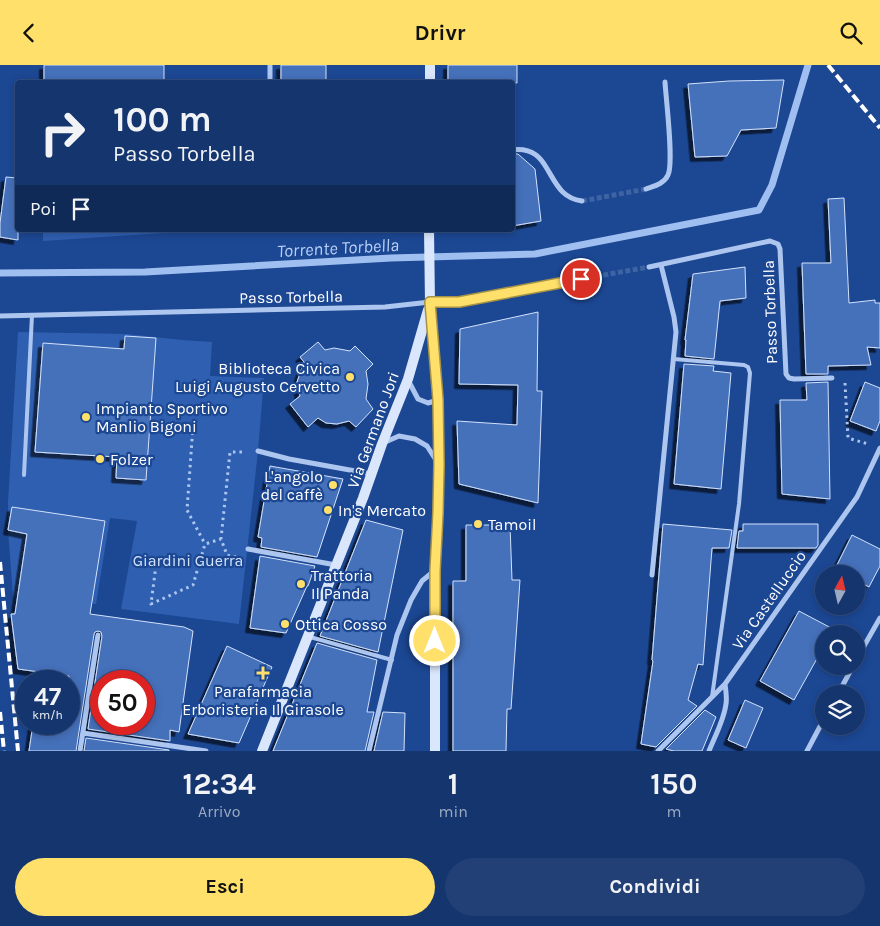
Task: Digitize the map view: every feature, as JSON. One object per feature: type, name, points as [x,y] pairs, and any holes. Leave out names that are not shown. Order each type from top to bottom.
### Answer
[{"type":"main road","points":[[430,65],[430,80]]},
{"type":"main road","points":[[429,232],[430,297],[438,400],[439,465],[435,571],[435,751]]},
{"type":"main road","name":"Via Germano Jori","points":[[262,751],[363,498],[408,379],[430,297]]},
{"type":"street","points":[[270,65],[270,80]]},
{"type":"street","points":[[646,189],[664,181],[670,170],[665,82]]},
{"type":"street","points":[[515,149],[535,154],[562,193],[572,200],[582,201]]},
{"type":"street","name":"Passo Torbella","points":[[649,267],[770,241],[778,244],[780,249],[786,374],[789,378],[794,379],[832,378]]},
{"type":"street","points":[[652,575],[676,332],[661,265]]},
{"type":"street","name":"Passo Torbella","points":[[0,316],[385,307],[430,297],[459,302],[581,279]]},
{"type":"street","points":[[408,379],[418,399],[428,403],[438,400]]},
{"type":"street","points":[[382,444],[399,437],[414,439],[427,447],[439,465]]},
{"type":"street","name":"Via Castelluccio","points":[[658,751],[725,684],[857,497],[880,448]]},
{"type":"street","points":[[258,451],[372,475]]},
{"type":"street","points":[[248,549],[336,566]]},
{"type":"street","points":[[369,751],[397,635],[411,600],[422,581],[435,571]]},
{"type":"street","points":[[865,644],[880,618]]},
{"type":"street","points":[[80,751],[98,635]]},
{"type":"street","points":[[710,751],[726,705],[725,684]]},
{"type":"street","points":[[83,733],[206,751]]},
{"type":"street","points":[[807,751],[816,735]]},
{"type":"lane","points":[[24,475],[32,315]]},
{"type":"lane","points":[[674,359],[744,365],[748,367],[750,373],[739,504],[712,697]]},
{"type":"lane","points":[[308,637],[392,660]]},
{"type":"path","points":[[832,378],[840,378],[844,382],[848,438],[872,445],[868,455],[875,459]]},
{"type":"path","points":[[156,565],[151,604],[194,585],[205,544],[187,510],[193,426]]},
{"type":"path","points":[[248,549],[234,557],[227,555],[221,539],[230,452],[258,451]]},
{"type":"path","points":[[205,544],[221,539]]},
{"type":"green space","points":[[43,232],[163,232],[163,233],[43,241]]},
{"type":"green space","name":"Giardini Guerra","points":[[18,332],[127,334],[212,342],[210,376],[264,378],[239,624],[121,609],[137,521],[110,518],[96,604],[13,596],[8,502]]},
{"type":"building","points":[[44,65],[164,65],[164,80],[44,80]]},
{"type":"building","points":[[281,65],[326,65],[326,80],[281,80]]},
{"type":"building","points":[[448,65],[517,65],[517,83],[515,83],[515,80],[448,80]]},
{"type":"building","points":[[784,80],[776,128],[741,130],[727,156],[695,157],[688,84]]},
{"type":"building","points":[[515,154],[518,154],[535,169],[541,221],[515,225]]},
{"type":"building","points":[[6,177],[15,178],[15,232],[18,232],[18,240],[0,237]]},
{"type":"building","points":[[844,198],[849,303],[875,300],[875,303],[880,303],[880,348],[867,347],[871,365],[828,366],[828,374],[806,374],[802,263],[831,263],[828,199]]},
{"type":"building","points":[[745,267],[746,298],[720,301],[714,359],[685,356],[685,340],[693,274]]},
{"type":"building","points":[[538,312],[537,391],[542,391],[538,503],[459,484],[457,421],[517,425],[518,385],[459,384],[460,329]]},
{"type":"building","points":[[125,336],[156,338],[146,480],[116,478],[117,457],[35,452],[43,343],[124,349]]},
{"type":"building","points":[[318,342],[325,350],[334,348],[350,351],[355,346],[373,364],[366,371],[368,384],[366,399],[373,409],[356,427],[349,421],[337,424],[326,423],[318,418],[308,427],[290,404],[300,396],[297,382],[304,362],[300,357]]},
{"type":"building","points":[[684,364],[714,366],[713,371],[731,373],[721,489],[674,484]]},
{"type":"building","points":[[828,382],[830,499],[782,494],[780,400],[807,400],[806,383]]},
{"type":"building","points":[[865,382],[880,388],[880,421],[876,431],[850,421]]},
{"type":"building","points":[[270,466],[343,479],[317,557],[261,547],[262,538],[258,537]]},
{"type":"building","points":[[12,507],[105,521],[90,614],[184,627],[193,631],[179,732],[170,730],[170,741],[129,735],[155,735],[155,670],[97,670],[101,632],[98,631],[94,634],[80,725],[80,670],[18,669],[11,614],[15,614],[27,534],[8,530]]},
{"type":"building","points":[[366,520],[403,530],[378,652],[320,636]]},
{"type":"building","points":[[663,524],[732,530],[729,548],[712,548],[703,665],[698,664],[688,700],[697,706],[656,747],[641,744],[653,661]]},
{"type":"building","points":[[743,524],[818,524],[818,545],[816,548],[737,548],[739,531],[743,531]]},
{"type":"building","points":[[466,525],[510,525],[512,580],[520,580],[511,709],[507,709],[506,751],[453,751],[453,581],[466,581]]},
{"type":"building","points":[[852,535],[880,549],[880,566],[869,587],[865,585],[865,565],[837,565]]},
{"type":"building","points":[[260,556],[315,566],[308,586],[286,633],[250,628]]},
{"type":"building","points":[[799,611],[825,625],[815,625],[815,662],[794,700],[760,681]]},
{"type":"building","points":[[317,643],[377,660],[367,712],[374,712],[365,751],[273,751]]},
{"type":"building","points":[[227,646],[272,667],[239,743],[188,734]]},
{"type":"building","points":[[745,700],[763,708],[746,748],[728,740]]},
{"type":"building","points":[[705,710],[716,717],[702,751],[674,751],[666,749]]},
{"type":"building","points":[[383,712],[405,713],[404,751],[374,751]]},
{"type":"building","points":[[31,735],[78,735],[76,751],[29,751]]},
{"type":"building","points":[[86,738],[169,750],[169,751],[84,751]]},
{"type":"waterway","name":"Torrente Torbella","points":[[0,273],[145,272],[391,258],[535,254],[759,210],[772,185],[808,65]]},
{"type":"tunnel","points":[[582,201],[646,189]]},
{"type":"tunnel","points":[[581,279],[649,267]]},
{"type":"railway","points":[[828,65],[880,128]]},
{"type":"railway","points":[[0,562],[18,751]]},
{"type":"railway","points":[[0,712],[4,751]]},
{"type":"place","name":"Biblioteca Civica Luigi Augusto Cervetto","points":[[350,377]]},
{"type":"place","name":"Impianto Sportivo Manlio Bigoni","points":[[86,417]]},
{"type":"place","name":"Folzer","points":[[100,459]]},
{"type":"place","name":"L'angolo del caffè","points":[[333,485]]},
{"type":"place","name":"In's Mercato","points":[[328,510]]},
{"type":"place","name":"Tamoil","points":[[478,524]]},
{"type":"place","name":"Trattoria Il Panda","points":[[301,584]]},
{"type":"place","name":"Ottica Cosso","points":[[285,624]]},
{"type":"place","name":"Parafarmacia Erboristeria Il Girasole","points":[[263,673]]},
{"type":"route","points":[[435,641],[435,571],[439,465],[438,400],[430,302],[459,302],[581,279]]}]
